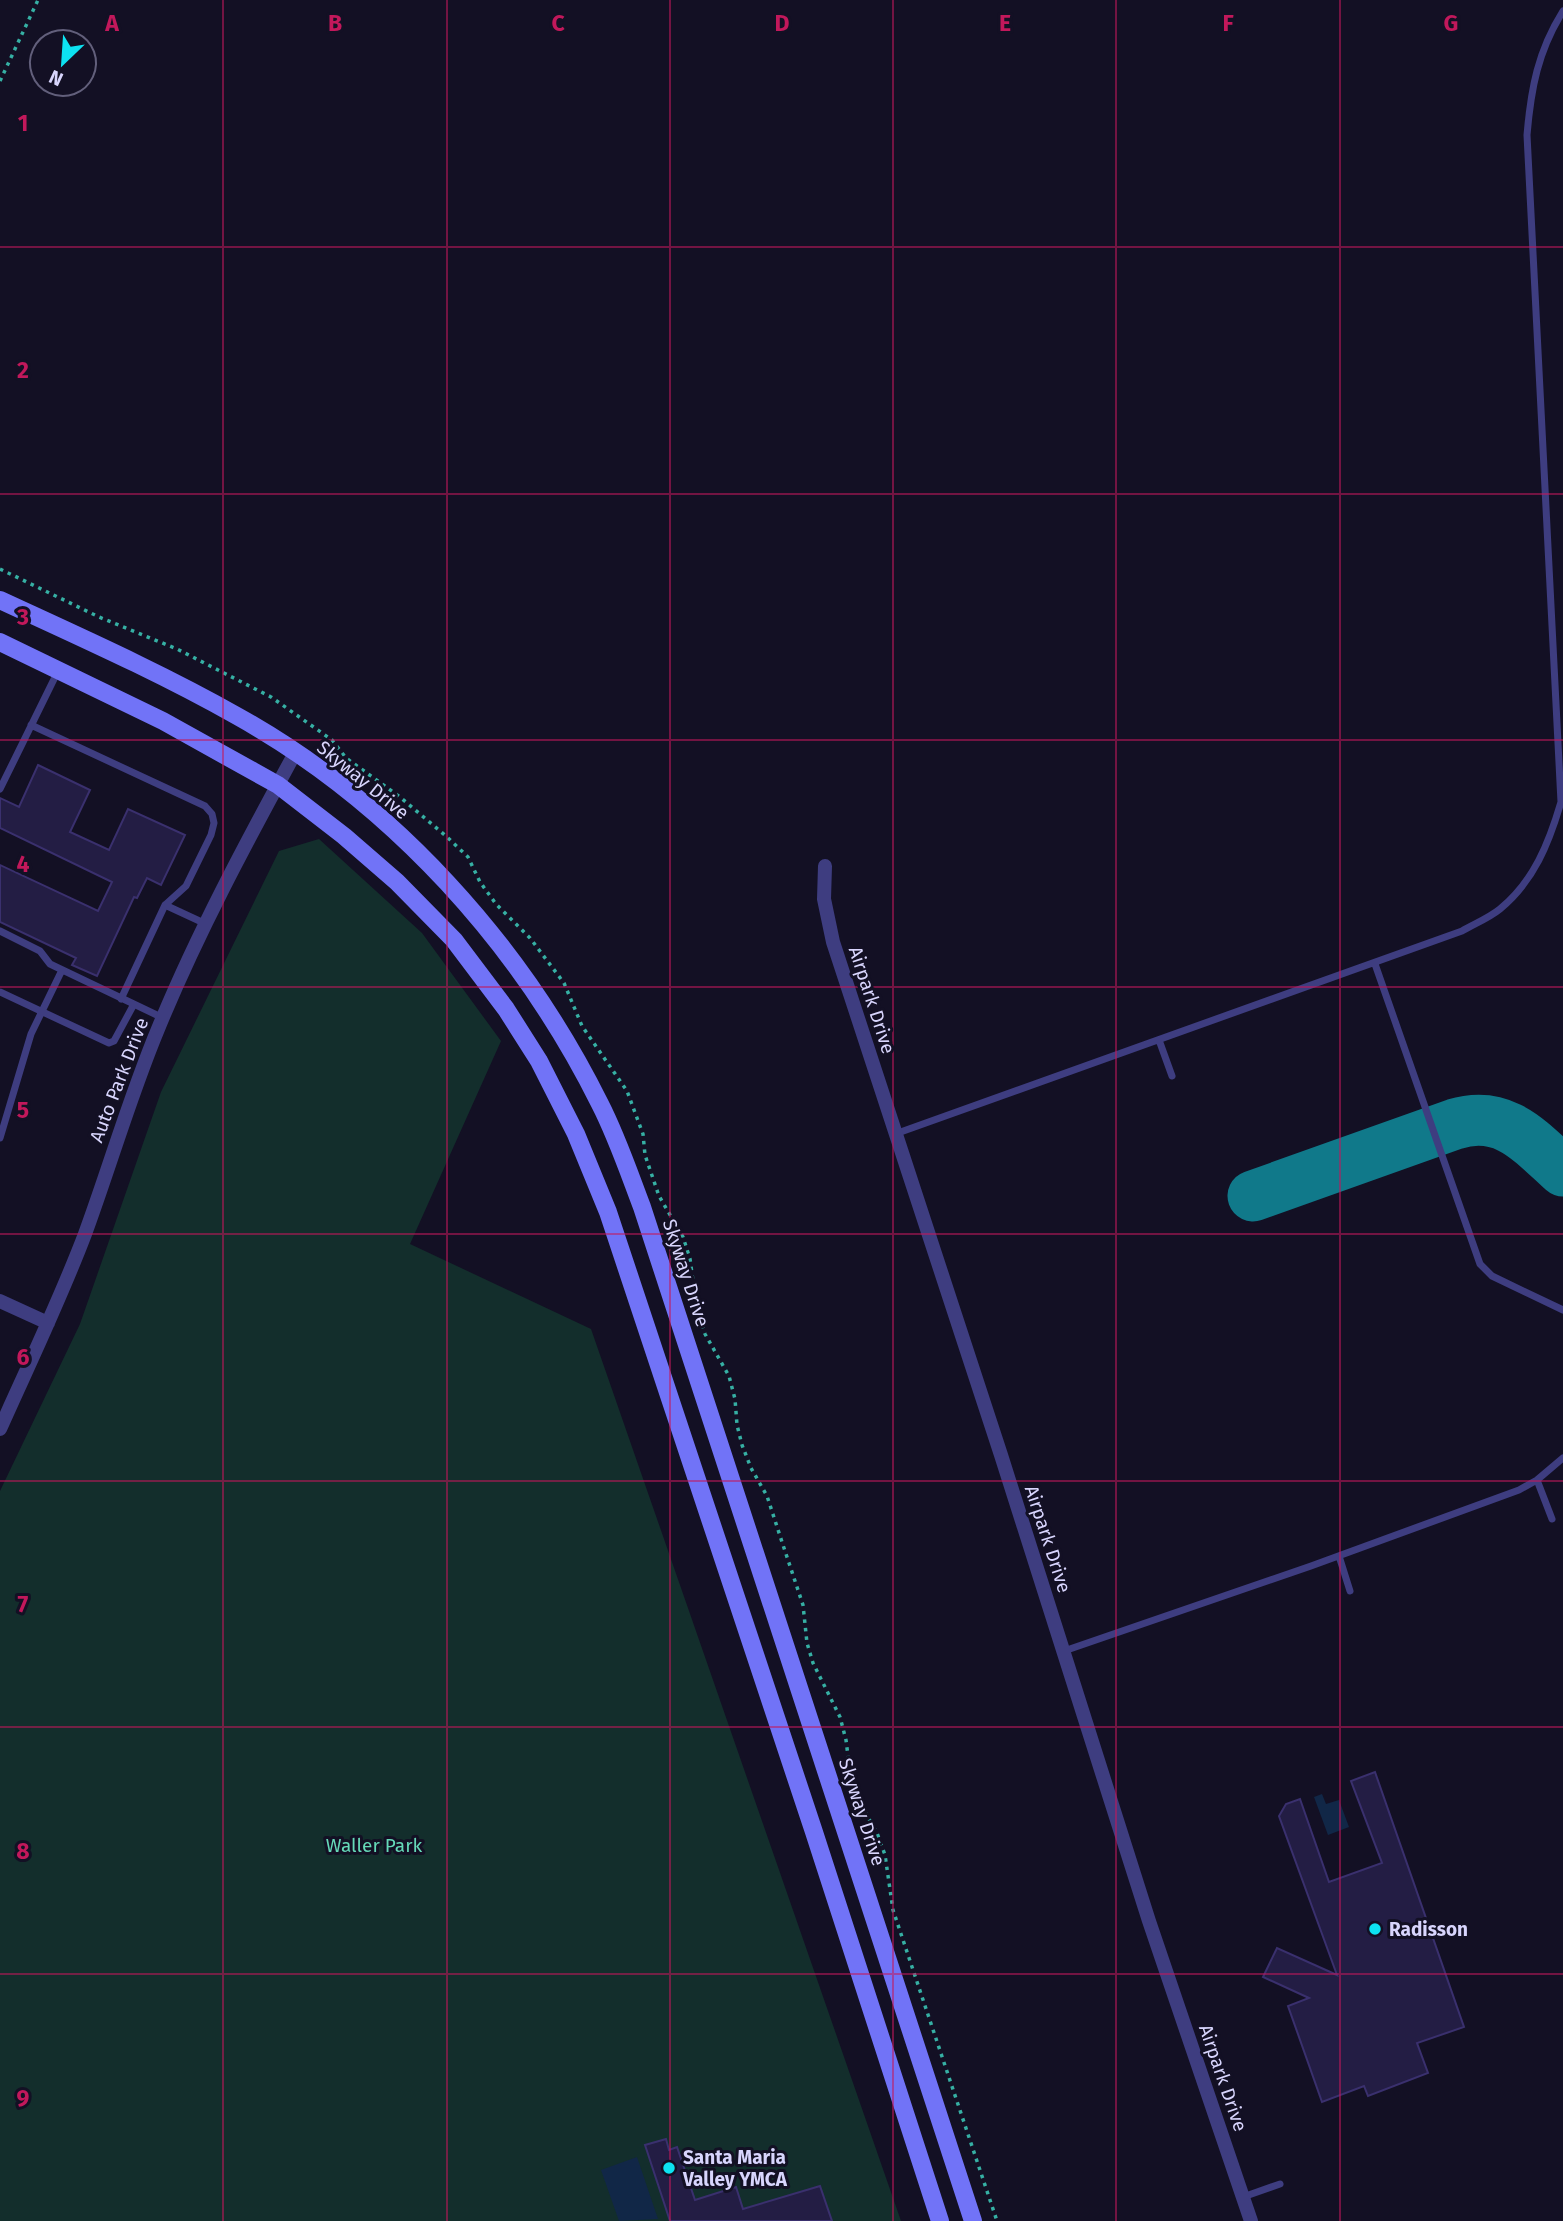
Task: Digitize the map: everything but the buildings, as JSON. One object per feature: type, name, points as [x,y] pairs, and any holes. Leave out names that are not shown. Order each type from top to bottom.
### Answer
[{"type":"main road","name":"Skyway Drive","points":[[0,600],[163,677],[239,717],[349,792],[460,894],[533,988],[557,1026],[601,1105],[642,1207],[974,2221]]},
{"type":"main road","points":[[0,642],[163,721],[278,785],[344,836],[388,874],[454,940],[506,1009],[539,1060],[576,1134],[608,1212],[810,1819],[940,2221]]},
{"type":"street","name":"Auto Park Drive","points":[[0,1429],[85,1233],[117,1137],[163,1018],[206,924],[295,753]]},
{"type":"street","name":"Airpark Drive","points":[[825,866],[824,899],[833,942],[1149,1921],[1251,2221]]},
{"type":"street","points":[[0,1301],[48,1323]]},
{"type":"lane","points":[[894,1134],[1462,932],[1500,909],[1530,878],[1550,842],[1561,802],[1527,135],[1531,90],[1548,38],[1563,10]]},
{"type":"lane","points":[[1,783],[58,670]]},
{"type":"lane","points":[[31,725],[205,806],[212,814],[214,823],[211,835],[186,886],[165,905],[121,999]]},
{"type":"lane","points":[[165,905],[206,924]]},
{"type":"lane","points":[[0,932],[40,951],[50,964],[163,1018]]},
{"type":"lane","points":[[1375,964],[1480,1264],[1492,1276],[1563,1310]]},
{"type":"lane","points":[[0,1138],[31,1034],[62,970]]},
{"type":"lane","points":[[0,992],[109,1043],[118,1036],[134,1004]]},
{"type":"lane","points":[[1159,1040],[1172,1076]]},
{"type":"lane","points":[[1063,1651],[1339,1556],[1519,1490],[1537,1480],[1563,1458]]},
{"type":"lane","points":[[1537,1480],[1552,1519]]},
{"type":"lane","points":[[1339,1556],[1350,1591]]},
{"type":"lane","points":[[1243,2197],[1280,2184]]},
{"type":"path","points":[[0,81],[38,0]]},
{"type":"green space","name":"Waller Park","points":[[319,839],[422,933],[501,1041],[410,1244],[591,1329],[901,2221],[0,2221],[0,1491],[80,1324],[161,1092],[279,851]]},
{"type":"water","points":[[1322,1794],[1326,1804],[1339,1800],[1349,1827],[1328,1835],[1314,1797]]},
{"type":"water","points":[[637,2157],[658,2219],[619,2221],[601,2170]]},
{"type":"taxiway","points":[[1253,1196],[1472,1120],[1502,1124],[1515,1131],[1563,1171]]},
{"type":"place","name":"Radisson","points":[[1375,1929]]},
{"type":"place","name":"Santa Maria Valley YMCA","points":[[669,2168]]}]
